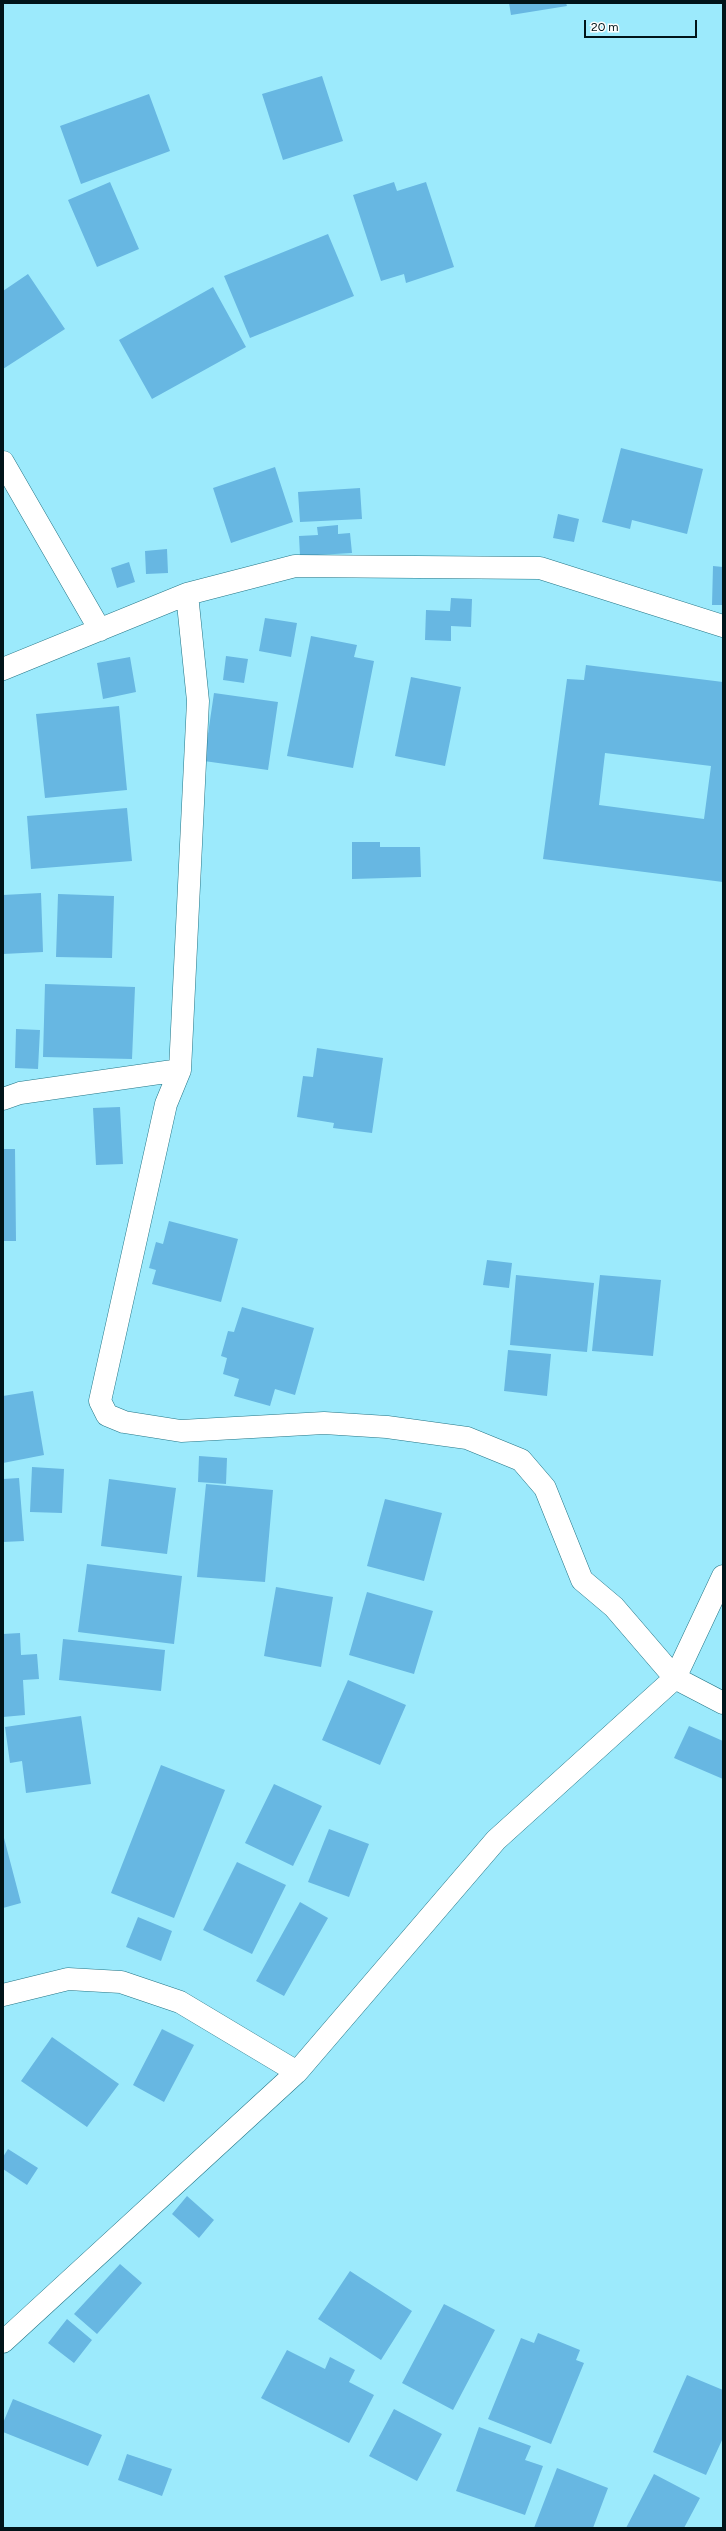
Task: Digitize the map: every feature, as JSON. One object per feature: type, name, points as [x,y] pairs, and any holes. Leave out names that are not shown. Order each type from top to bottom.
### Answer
[{"type":"street","points":[[3,462],[100,630]]},
{"type":"street","points":[[3,669],[188,594],[295,566],[540,568],[723,626]]},
{"type":"street","points":[[188,594],[198,700],[180,1070],[166,1104],[100,1401],[107,1415],[124,1422],[181,1431],[324,1423],[387,1426],[467,1438],[522,1460],[545,1488],[582,1580],[614,1607],[675,1678],[723,1703]]},
{"type":"street","points":[[3,1099],[20,1093],[180,1070]]},
{"type":"street","points":[[3,2342],[296,2072],[496,1840],[675,1678],[723,1576]]},
{"type":"street","points":[[3,1995],[68,1979],[121,1982],[180,2002],[296,2072]]},
{"type":"building","points":[[509,3],[566,3],[567,6],[511,15]]},
{"type":"building","points":[[322,76],[343,141],[283,160],[262,94]]},
{"type":"building","points":[[149,94],[170,151],[81,184],[60,126]]},
{"type":"building","points":[[110,182],[139,249],[97,267],[68,200]]},
{"type":"building","points":[[394,182],[397,191],[426,182],[454,267],[406,283],[404,274],[381,281],[353,195]]},
{"type":"building","points":[[328,234],[354,296],[250,338],[224,276]]},
{"type":"building","points":[[28,274],[65,329],[3,369],[3,291]]},
{"type":"building","points":[[213,287],[246,347],[152,399],[119,340]]},
{"type":"building","points":[[621,448],[703,469],[687,534],[632,520],[630,529],[602,522]]},
{"type":"building","points":[[275,467],[293,522],[231,543],[213,488]]},
{"type":"building","points":[[360,488],[362,519],[300,522],[298,492]]},
{"type":"building","points":[[558,514],[579,519],[574,542],[553,538]]},
{"type":"building","points":[[338,525],[338,534],[350,533],[352,553],[300,556],[299,536],[318,535],[317,527]]},
{"type":"building","points":[[167,549],[168,573],[146,574],[145,551]]},
{"type":"building","points":[[129,562],[135,582],[117,588],[111,568]]},
{"type":"building","points":[[713,566],[723,567],[723,605],[712,605]]},
{"type":"building","points":[[451,598],[472,599],[471,627],[451,626],[451,641],[425,640],[426,610],[450,611]]},
{"type":"building","points":[[265,618],[297,623],[291,657],[259,651]]},
{"type":"building","points":[[311,636],[357,645],[354,657],[374,661],[353,768],[287,756]]},
{"type":"building","points":[[226,656],[248,659],[244,683],[223,680]]},
{"type":"building","points":[[130,657],[136,692],[103,699],[97,663]]},
{"type":"building","points":[[586,665],[723,682],[723,882],[543,859],[567,679],[584,680]],"holes":[[[605,753],[711,766],[704,819],[599,805]]]},
{"type":"building","points":[[411,677],[461,687],[445,766],[395,756]]},
{"type":"building","points":[[214,693],[278,702],[268,770],[204,761]]},
{"type":"building","points":[[119,706],[127,790],[45,798],[36,714]]},
{"type":"building","points":[[127,808],[132,861],[31,869],[27,816]]},
{"type":"building","points":[[352,842],[380,842],[380,847],[420,847],[421,877],[352,879]]},
{"type":"building","points":[[41,893],[43,952],[3,954],[3,895]]},
{"type":"building","points":[[58,894],[114,896],[112,958],[56,957]]},
{"type":"building","points":[[45,984],[135,987],[132,1059],[43,1057]]},
{"type":"building","points":[[16,1029],[40,1030],[38,1069],[15,1068]]},
{"type":"building","points":[[317,1048],[383,1058],[372,1133],[333,1128],[334,1123],[297,1117],[303,1076],[313,1077]]},
{"type":"building","points":[[120,1107],[123,1164],[96,1165],[93,1108]]},
{"type":"building","points":[[3,1149],[15,1149],[16,1241],[3,1241]]},
{"type":"building","points":[[169,1221],[238,1239],[221,1302],[152,1284],[156,1270],[149,1268],[156,1242],[163,1244]]},
{"type":"building","points":[[487,1260],[512,1263],[509,1288],[483,1285]]},
{"type":"building","points":[[516,1275],[594,1283],[587,1352],[510,1345]]},
{"type":"building","points":[[600,1275],[661,1280],[653,1356],[592,1351]]},
{"type":"building","points":[[242,1307],[314,1328],[295,1395],[275,1389],[270,1406],[234,1396],[239,1379],[223,1374],[227,1358],[221,1356],[228,1331],[234,1332]]},
{"type":"building","points":[[508,1350],[551,1354],[547,1396],[504,1391]]},
{"type":"building","points":[[33,1391],[44,1455],[3,1463],[3,1396]]},
{"type":"building","points":[[199,1456],[227,1458],[226,1484],[198,1482]]},
{"type":"building","points":[[32,1467],[64,1469],[62,1513],[30,1512]]},
{"type":"building","points":[[19,1478],[24,1541],[3,1542],[3,1479]]},
{"type":"building","points":[[109,1479],[176,1488],[167,1554],[101,1546]]},
{"type":"building","points":[[206,1484],[273,1490],[265,1582],[197,1577]]},
{"type":"building","points":[[385,1499],[442,1513],[424,1581],[367,1566]]},
{"type":"building","points":[[87,1564],[182,1576],[174,1644],[78,1632]]},
{"type":"building","points":[[276,1587],[333,1597],[321,1667],[264,1656]]},
{"type":"building","points":[[367,1592],[433,1611],[414,1674],[349,1655]]},
{"type":"building","points":[[20,1633],[21,1655],[37,1654],[39,1679],[23,1680],[25,1715],[3,1717],[3,1634]]},
{"type":"building","points":[[63,1639],[165,1650],[161,1691],[59,1680]]},
{"type":"building","points":[[348,1680],[406,1705],[380,1765],[322,1740]]},
{"type":"building","points":[[81,1716],[91,1784],[26,1793],[22,1761],[10,1763],[5,1727]]},
{"type":"building","points":[[689,1726],[723,1741],[723,1779],[674,1758]]},
{"type":"building","points":[[161,1765],[225,1790],[174,1918],[111,1893]]},
{"type":"building","points":[[274,1784],[322,1806],[293,1866],[245,1843]]},
{"type":"building","points":[[329,1829],[369,1844],[349,1897],[308,1882]]},
{"type":"building","points":[[4,1838],[21,1903],[3,1908],[3,1839]]},
{"type":"building","points":[[237,1862],[286,1885],[252,1954],[203,1930]]},
{"type":"building","points":[[300,1902],[328,1918],[284,1996],[256,1981]]},
{"type":"building","points":[[138,1917],[172,1931],[161,1961],[126,1947]]},
{"type":"building","points":[[162,2029],[194,2045],[164,2102],[133,2085]]},
{"type":"building","points":[[52,2037],[119,2084],[87,2127],[21,2081]]},
{"type":"building","points":[[8,2149],[38,2168],[27,2185],[3,2169],[3,2157]]},
{"type":"building","points":[[187,2196],[214,2220],[199,2238],[172,2214]]},
{"type":"building","points":[[120,2264],[142,2283],[97,2334],[74,2314]]},
{"type":"building","points":[[350,2271],[412,2311],[381,2360],[318,2319]]},
{"type":"building","points":[[444,2304],[495,2330],[453,2410],[402,2383]]},
{"type":"building","points":[[67,2319],[92,2340],[74,2363],[48,2343]]},
{"type":"building","points":[[538,2333],[580,2350],[576,2360],[584,2363],[551,2444],[488,2419],[521,2338],[534,2343]]},
{"type":"building","points":[[287,2350],[325,2369],[330,2357],[355,2370],[349,2382],[374,2395],[349,2443],[261,2398]]},
{"type":"building","points":[[687,2375],[723,2390],[723,2438],[706,2475],[653,2452]]},
{"type":"building","points":[[13,2399],[102,2435],[88,2466],[3,2432],[3,2423]]},
{"type":"building","points":[[394,2409],[442,2434],[417,2481],[369,2456]]},
{"type":"building","points":[[479,2427],[531,2446],[525,2460],[543,2466],[525,2515],[456,2491]]},
{"type":"building","points":[[127,2454],[172,2469],[162,2496],[118,2480]]},
{"type":"building","points":[[557,2468],[608,2488],[593,2528],[534,2528]]},
{"type":"building","points":[[654,2474],[700,2498],[684,2528],[626,2528]]}]
